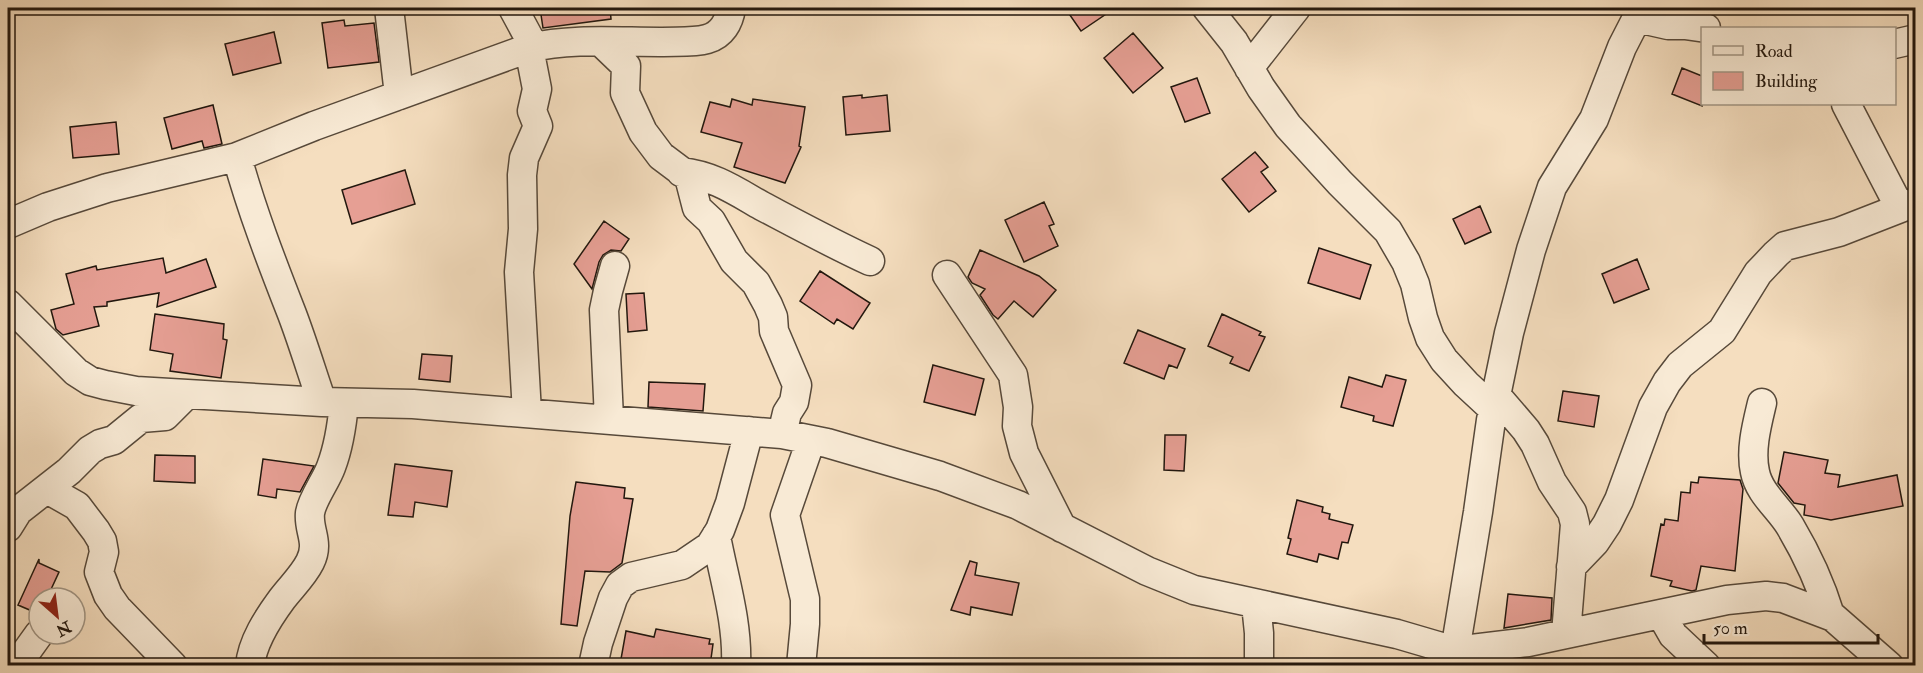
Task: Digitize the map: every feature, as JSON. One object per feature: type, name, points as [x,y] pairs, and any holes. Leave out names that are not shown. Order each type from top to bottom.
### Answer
[{"type":"street","points":[[389,8],[399,95]]},
{"type":"street","points":[[513,8],[532,48],[537,89],[532,111],[537,126],[524,158],[522,175],[523,230],[519,272],[528,413]]},
{"type":"street","points":[[8,224],[48,207],[107,188],[237,157],[314,126],[532,48],[565,42],[707,39],[722,30],[729,18],[731,8]]},
{"type":"street","points":[[1207,8],[1234,42],[1288,126],[1388,231],[1406,262],[1415,284],[1430,339],[1444,360],[1466,384],[1494,402],[1526,430],[1545,462],[1552,482],[1572,512],[1575,524],[1566,634]]},
{"type":"street","points":[[1249,68],[1296,8]]},
{"type":"street","points":[[1452,658],[1478,512],[1494,402],[1509,333],[1541,215],[1552,187],[1594,119],[1622,47],[1639,13],[1668,25],[1701,27]]},
{"type":"street","points":[[1896,44],[1916,39]]},
{"type":"street","points":[[601,42],[626,66],[625,93],[643,132],[661,156],[689,177],[697,208],[711,220],[734,261],[756,283],[773,317],[774,331],[796,385],[794,402],[788,413],[782,435]]},
{"type":"street","points":[[1571,567],[1595,542],[1607,524],[1619,500],[1653,407],[1667,382],[1680,365],[1722,331],[1758,273],[1785,246],[1839,232],[1908,205],[1847,105]]},
{"type":"street","points":[[237,157],[279,283],[333,403],[338,443],[332,466],[310,514],[314,535],[314,549],[310,562],[264,627],[247,663]]},
{"type":"street","points":[[681,172],[702,174],[720,182],[825,241],[870,261]]},
{"type":"street","points":[[609,419],[604,310],[615,266]]},
{"type":"street","points":[[947,275],[1013,375],[1018,407],[1017,426],[1024,453],[1062,528]]},
{"type":"street","points":[[8,304],[76,372],[90,381],[136,390],[333,403],[413,404],[609,419],[782,435],[811,440],[940,476],[1018,506],[1147,571],[1185,586],[1256,604],[1397,634],[1452,658],[1727,600],[1766,597],[1783,598],[1830,615],[1889,666]]},
{"type":"street","points":[[8,527],[18,511],[47,489],[90,450],[114,440],[141,418],[165,416],[187,394]]},
{"type":"street","points":[[1762,403],[1756,426],[1753,459],[1755,473],[1764,492],[1789,525],[1830,615]]},
{"type":"street","points":[[593,666],[613,597],[620,585],[631,578],[682,565],[710,546],[730,503],[749,432]]},
{"type":"street","points":[[801,666],[805,599],[785,514],[811,440]]},
{"type":"street","points":[[47,489],[77,506],[96,531],[102,541],[104,552],[99,572],[108,594],[117,608],[173,666]]},
{"type":"street","points":[[716,536],[733,616],[737,644],[736,666]]},
{"type":"street","points":[[1256,604],[1260,633],[1259,666]]},
{"type":"street","points":[[1661,615],[1673,635],[1706,666]]},
{"type":"street","points":[[16,666],[30,646]]},
{"type":"building","points":[[540,8],[610,8],[611,19],[543,28]]},
{"type":"building","points":[[1065,8],[1115,8],[1081,31]]},
{"type":"building","points":[[344,20],[345,26],[374,23],[379,62],[328,68],[322,23]]},
{"type":"building","points":[[274,32],[281,63],[233,75],[225,44]]},
{"type":"building","points":[[1133,33],[1163,68],[1133,93],[1104,58]]},
{"type":"building","points":[[1682,68],[1701,76],[1702,106],[1672,94]]},
{"type":"building","points":[[1197,78],[1210,113],[1185,122],[1171,87]]},
{"type":"building","points":[[862,95],[862,98],[887,95],[890,131],[846,135],[843,97]]},
{"type":"building","points":[[732,99],[752,105],[753,99],[805,107],[799,146],[801,147],[785,183],[734,167],[742,143],[701,132],[710,102],[730,107]]},
{"type":"building","points":[[213,105],[222,144],[204,148],[202,141],[172,149],[164,118]]},
{"type":"building","points":[[116,122],[119,154],[73,158],[70,127]]},
{"type":"building","points":[[1255,152],[1268,167],[1261,172],[1276,191],[1249,212],[1222,179]]},
{"type":"building","points":[[405,170],[415,204],[352,224],[342,190]]},
{"type":"building","points":[[1044,202],[1054,224],[1049,226],[1058,246],[1024,262],[1005,220]]},
{"type":"building","points":[[1480,206],[1491,232],[1465,244],[1453,219]]},
{"type":"building","points":[[604,221],[629,239],[621,251],[611,250],[603,255],[592,289],[574,264]]},
{"type":"building","points":[[1319,248],[1371,265],[1360,299],[1308,283]]},
{"type":"building","points":[[980,250],[1039,276],[1056,290],[1033,317],[1014,301],[998,319],[980,295],[985,289],[972,283],[968,277]]},
{"type":"building","points":[[163,258],[166,273],[206,259],[216,287],[157,307],[159,293],[107,302],[107,306],[94,307],[99,326],[63,335],[56,329],[51,310],[74,304],[66,274],[96,266],[97,270]]},
{"type":"building","points":[[1637,259],[1649,289],[1614,303],[1602,274]]},
{"type":"building","points":[[820,271],[870,303],[853,329],[837,319],[834,324],[800,301]]},
{"type":"building","points":[[644,293],[647,330],[628,332],[626,294]]},
{"type":"building","points":[[155,314],[224,324],[223,339],[227,340],[221,378],[170,371],[173,354],[150,350]]},
{"type":"building","points":[[1222,314],[1261,332],[1259,335],[1265,337],[1249,371],[1230,363],[1233,357],[1208,346]]},
{"type":"building","points":[[1138,330],[1185,349],[1177,368],[1169,365],[1164,379],[1124,363]]},
{"type":"building","points":[[422,354],[452,356],[450,382],[419,379]]},
{"type":"building","points":[[933,365],[984,379],[975,415],[924,402]]},
{"type":"building","points":[[1386,375],[1406,380],[1393,426],[1373,421],[1374,416],[1341,407],[1349,377],[1382,387]]},
{"type":"building","points":[[649,382],[705,384],[703,411],[648,407]]},
{"type":"building","points":[[1563,391],[1599,396],[1594,427],[1558,421]]},
{"type":"building","points":[[1165,435],[1186,435],[1184,471],[1164,470]]},
{"type":"building","points":[[1784,452],[1828,460],[1825,473],[1840,475],[1838,487],[1897,475],[1903,506],[1831,520],[1804,515],[1805,505],[1794,503],[1778,483]]},
{"type":"building","points":[[155,455],[195,456],[195,483],[154,481]]},
{"type":"building","points":[[263,459],[314,466],[300,492],[277,489],[276,498],[258,495]]},
{"type":"building","points":[[395,464],[452,471],[447,507],[415,502],[413,517],[388,515]]},
{"type":"building","points":[[1699,477],[1740,480],[1743,489],[1735,571],[1701,566],[1696,590],[1692,591],[1670,586],[1672,581],[1651,576],[1661,524],[1664,525],[1665,519],[1678,521],[1681,492],[1690,493],[1691,482],[1698,483]]},
{"type":"building","points":[[576,482],[625,488],[624,498],[633,499],[622,563],[610,572],[585,571],[577,626],[561,624],[570,516]]},
{"type":"building","points":[[1297,500],[1323,507],[1322,512],[1330,514],[1329,519],[1353,525],[1348,543],[1342,542],[1338,559],[1319,554],[1317,562],[1287,554],[1291,539],[1288,538]]},
{"type":"building","points":[[39,559],[39,563],[59,572],[53,586],[27,586],[27,609],[18,605]]},
{"type":"building","points":[[970,561],[977,563],[975,575],[1019,583],[1012,615],[971,607],[970,615],[951,610]]},
{"type":"building","points":[[1508,594],[1552,598],[1551,620],[1504,628]]},
{"type":"building","points":[[656,629],[710,639],[709,644],[713,644],[710,666],[623,666],[624,660],[621,659],[626,631],[654,637]]}]
